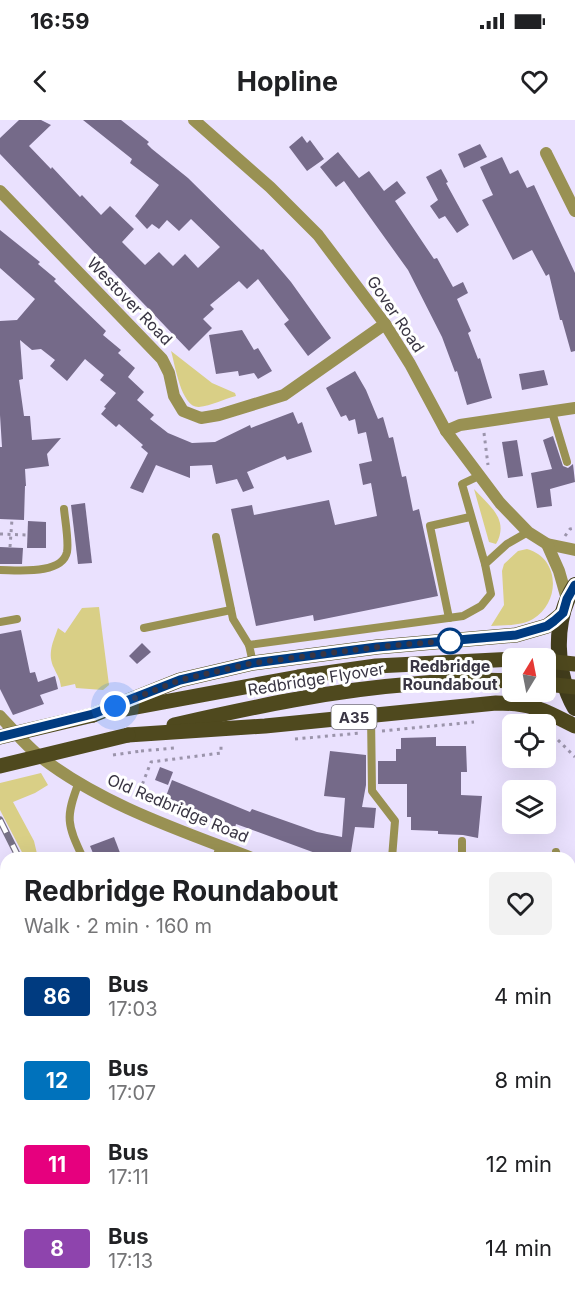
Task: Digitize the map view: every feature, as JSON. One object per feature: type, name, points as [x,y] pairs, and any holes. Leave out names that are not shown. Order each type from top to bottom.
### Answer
[{"type":"highway","points":[[568,599],[559,647],[561,667],[570,699],[575,708]]},
{"type":"main road","points":[[0,737],[93,714],[180,680],[253,663],[377,647],[516,635],[547,626],[568,599]]},
{"type":"main road","name":"Redbridge Flyover","points":[[93,714],[298,677],[376,666],[502,660]]},
{"type":"main road","points":[[556,662],[575,664]]},
{"type":"main road","name":"Redbridge Flyover","points":[[128,735],[305,697],[373,687],[442,681],[502,681]]},
{"type":"main road","points":[[556,685],[575,687]]},
{"type":"main road","name":"A35","points":[[0,766],[128,735],[265,726],[454,706],[520,703],[533,705],[575,726]]},
{"type":"street","name":"Gover Road","points":[[194,120],[270,187],[318,235],[385,324],[410,364],[446,431],[500,503],[528,532],[547,544],[575,550]]},
{"type":"street","points":[[546,153],[575,211]]},
{"type":"street","name":"Westover Road","points":[[0,191],[162,358],[169,373],[174,396],[183,411],[201,418],[219,415],[284,395],[385,324]]},
{"type":"street","points":[[446,431],[460,425],[575,408]]},
{"type":"street","points":[[547,544],[568,599]]},
{"type":"street","name":"Old Redbridge Road","points":[[0,716],[22,740],[60,771],[132,811],[218,852]]},
{"type":"lane","points":[[552,412],[567,462]]},
{"type":"lane","points":[[249,645],[463,616],[481,606],[491,594],[485,564],[462,484],[479,477]]},
{"type":"lane","points":[[0,570],[52,568],[62,562],[67,551],[64,509]]},
{"type":"lane","points":[[449,618],[430,526],[470,517]]},
{"type":"lane","points":[[485,564],[507,544],[528,532]]},
{"type":"lane","points":[[216,537],[233,619],[249,645],[253,663]]},
{"type":"lane","points":[[144,628],[231,610]]},
{"type":"lane","points":[[0,622],[17,619]]},
{"type":"lane","points":[[371,715],[372,791],[395,821],[392,852]]},
{"type":"lane","points":[[79,782],[72,799],[68,822],[80,852]]},
{"type":"lane","points":[[462,842],[462,852]]},
{"type":"path","points":[[483,422],[488,465]]},
{"type":"path","points":[[10,547],[12,519]]},
{"type":"path","points":[[564,537],[570,529],[575,528]]},
{"type":"path","points":[[0,534],[27,535]]},
{"type":"path","points":[[556,738],[575,757]]},
{"type":"path","points":[[132,811],[151,762],[221,753],[221,744]]},
{"type":"shaded area","points":[[171,351],[212,383],[235,393],[236,396],[204,406],[193,405],[183,393]]},
{"type":"shaded area","points":[[474,489],[491,507],[499,520],[500,535],[496,544],[489,542]]},
{"type":"shaded area","points":[[527,549],[546,561],[551,571],[553,581],[549,602],[533,619],[513,625],[491,626],[504,605],[502,571],[504,564],[518,551]]},
{"type":"shaded area","points":[[99,607],[109,685],[103,690],[76,688],[75,684],[61,687],[51,658],[58,628],[65,633],[82,608]]},
{"type":"shaded area","points":[[41,773],[48,785],[13,802],[34,841],[37,852],[22,852],[0,810],[0,783]]},
{"type":"building","points":[[19,120],[41,120],[51,125],[29,146],[101,215],[110,206],[134,229],[122,242],[145,265],[159,252],[173,266],[185,254],[198,268],[220,247],[191,219],[179,231],[167,220],[159,229],[152,224],[147,229],[135,216],[159,185],[130,163],[132,159],[83,120],[121,120],[149,142],[147,144],[152,149],[188,178],[261,250],[263,249],[291,282],[331,338],[308,356],[284,324],[289,320],[258,279],[247,289],[239,281],[210,305],[214,309],[203,319],[212,328],[189,351],[0,154],[0,138]]},
{"type":"building","points":[[302,136],[307,143],[310,140],[324,159],[307,171],[289,147]]},
{"type":"building","points":[[480,144],[487,157],[464,168],[458,154]]},
{"type":"building","points":[[338,152],[359,178],[369,171],[384,191],[397,181],[406,193],[395,201],[434,259],[437,258],[453,287],[463,282],[468,293],[457,299],[471,331],[468,333],[478,359],[480,358],[492,398],[467,405],[457,371],[455,372],[442,337],[408,270],[344,181],[336,187],[320,167]]},
{"type":"building","points":[[502,157],[510,174],[518,170],[527,188],[534,185],[575,273],[575,351],[571,352],[562,320],[560,320],[549,274],[546,276],[532,250],[513,260],[482,200],[493,195],[480,167]]},
{"type":"building","points":[[441,169],[469,225],[457,233],[445,216],[439,219],[430,206],[438,200],[426,177]]},
{"type":"building","points":[[0,230],[40,262],[38,264],[56,279],[54,281],[106,331],[103,335],[121,350],[118,353],[135,368],[128,377],[144,392],[137,400],[154,415],[150,419],[168,433],[192,443],[215,442],[250,425],[251,428],[293,412],[298,424],[302,422],[312,452],[287,460],[285,456],[247,472],[254,488],[243,492],[237,479],[216,484],[212,465],[190,466],[190,478],[156,465],[143,493],[130,488],[148,453],[141,447],[143,445],[119,424],[116,427],[101,414],[116,393],[100,380],[104,375],[85,359],[67,381],[50,366],[55,360],[41,349],[32,350],[20,340],[23,379],[19,380],[24,416],[30,416],[32,440],[61,438],[47,454],[49,466],[25,469],[24,520],[0,519],[0,447],[2,447],[0,321],[17,320],[35,299],[0,268]]},
{"type":"building","points":[[242,330],[254,350],[258,348],[272,371],[258,379],[254,373],[239,376],[238,371],[216,374],[209,335]]},
{"type":"building","points":[[544,370],[548,385],[522,390],[519,374]]},
{"type":"building","points":[[355,371],[378,419],[383,417],[389,438],[393,437],[402,477],[406,476],[413,511],[419,509],[438,596],[314,621],[313,615],[256,626],[231,509],[252,505],[254,515],[329,500],[335,525],[377,516],[371,483],[363,485],[359,464],[372,461],[366,432],[358,434],[355,419],[349,421],[346,415],[341,417],[326,388]]},
{"type":"building","points":[[553,436],[563,466],[568,468],[573,464],[575,482],[550,489],[552,506],[537,508],[531,473],[552,469],[543,440]]},
{"type":"building","points":[[517,440],[523,476],[508,478],[502,442]]},
{"type":"building","points":[[85,503],[92,563],[78,564],[71,505]]},
{"type":"building","points":[[28,521],[46,522],[46,548],[27,548]]},
{"type":"building","points":[[0,547],[23,548],[22,564],[0,564]]},
{"type":"building","points":[[21,630],[30,673],[35,672],[38,682],[55,676],[58,689],[40,695],[44,704],[13,715],[0,689],[0,634]]},
{"type":"building","points":[[142,643],[151,652],[137,664],[129,656]]},
{"type":"building","points":[[436,737],[436,746],[466,746],[467,772],[461,772],[461,795],[482,796],[478,838],[438,834],[438,831],[411,830],[411,817],[407,817],[407,784],[378,784],[378,761],[396,761],[396,749],[401,749],[401,738]]},
{"type":"building","points":[[330,751],[366,755],[366,785],[362,807],[376,808],[374,828],[355,827],[351,852],[313,852],[236,824],[235,828],[165,799],[172,780],[250,812],[252,809],[317,832],[342,837],[345,798],[324,796]]},
{"type":"building","points":[[160,767],[173,772],[168,785],[155,780]]},
{"type":"building","points":[[114,837],[120,852],[92,852],[90,846]]},
{"type":"railway","points":[[0,820],[16,852]]},
{"type":"bus line","name":"86","points":[[0,737],[93,714],[180,680],[253,663],[377,647],[516,635],[533,631],[547,626],[563,613],[567,599],[575,585]]},
{"type":"place","name":"Redbridge Roundabout","points":[[450,641]]},
{"type":"route","points":[[115,706],[180,680],[253,663],[377,647],[455,640],[450,641]]}]
